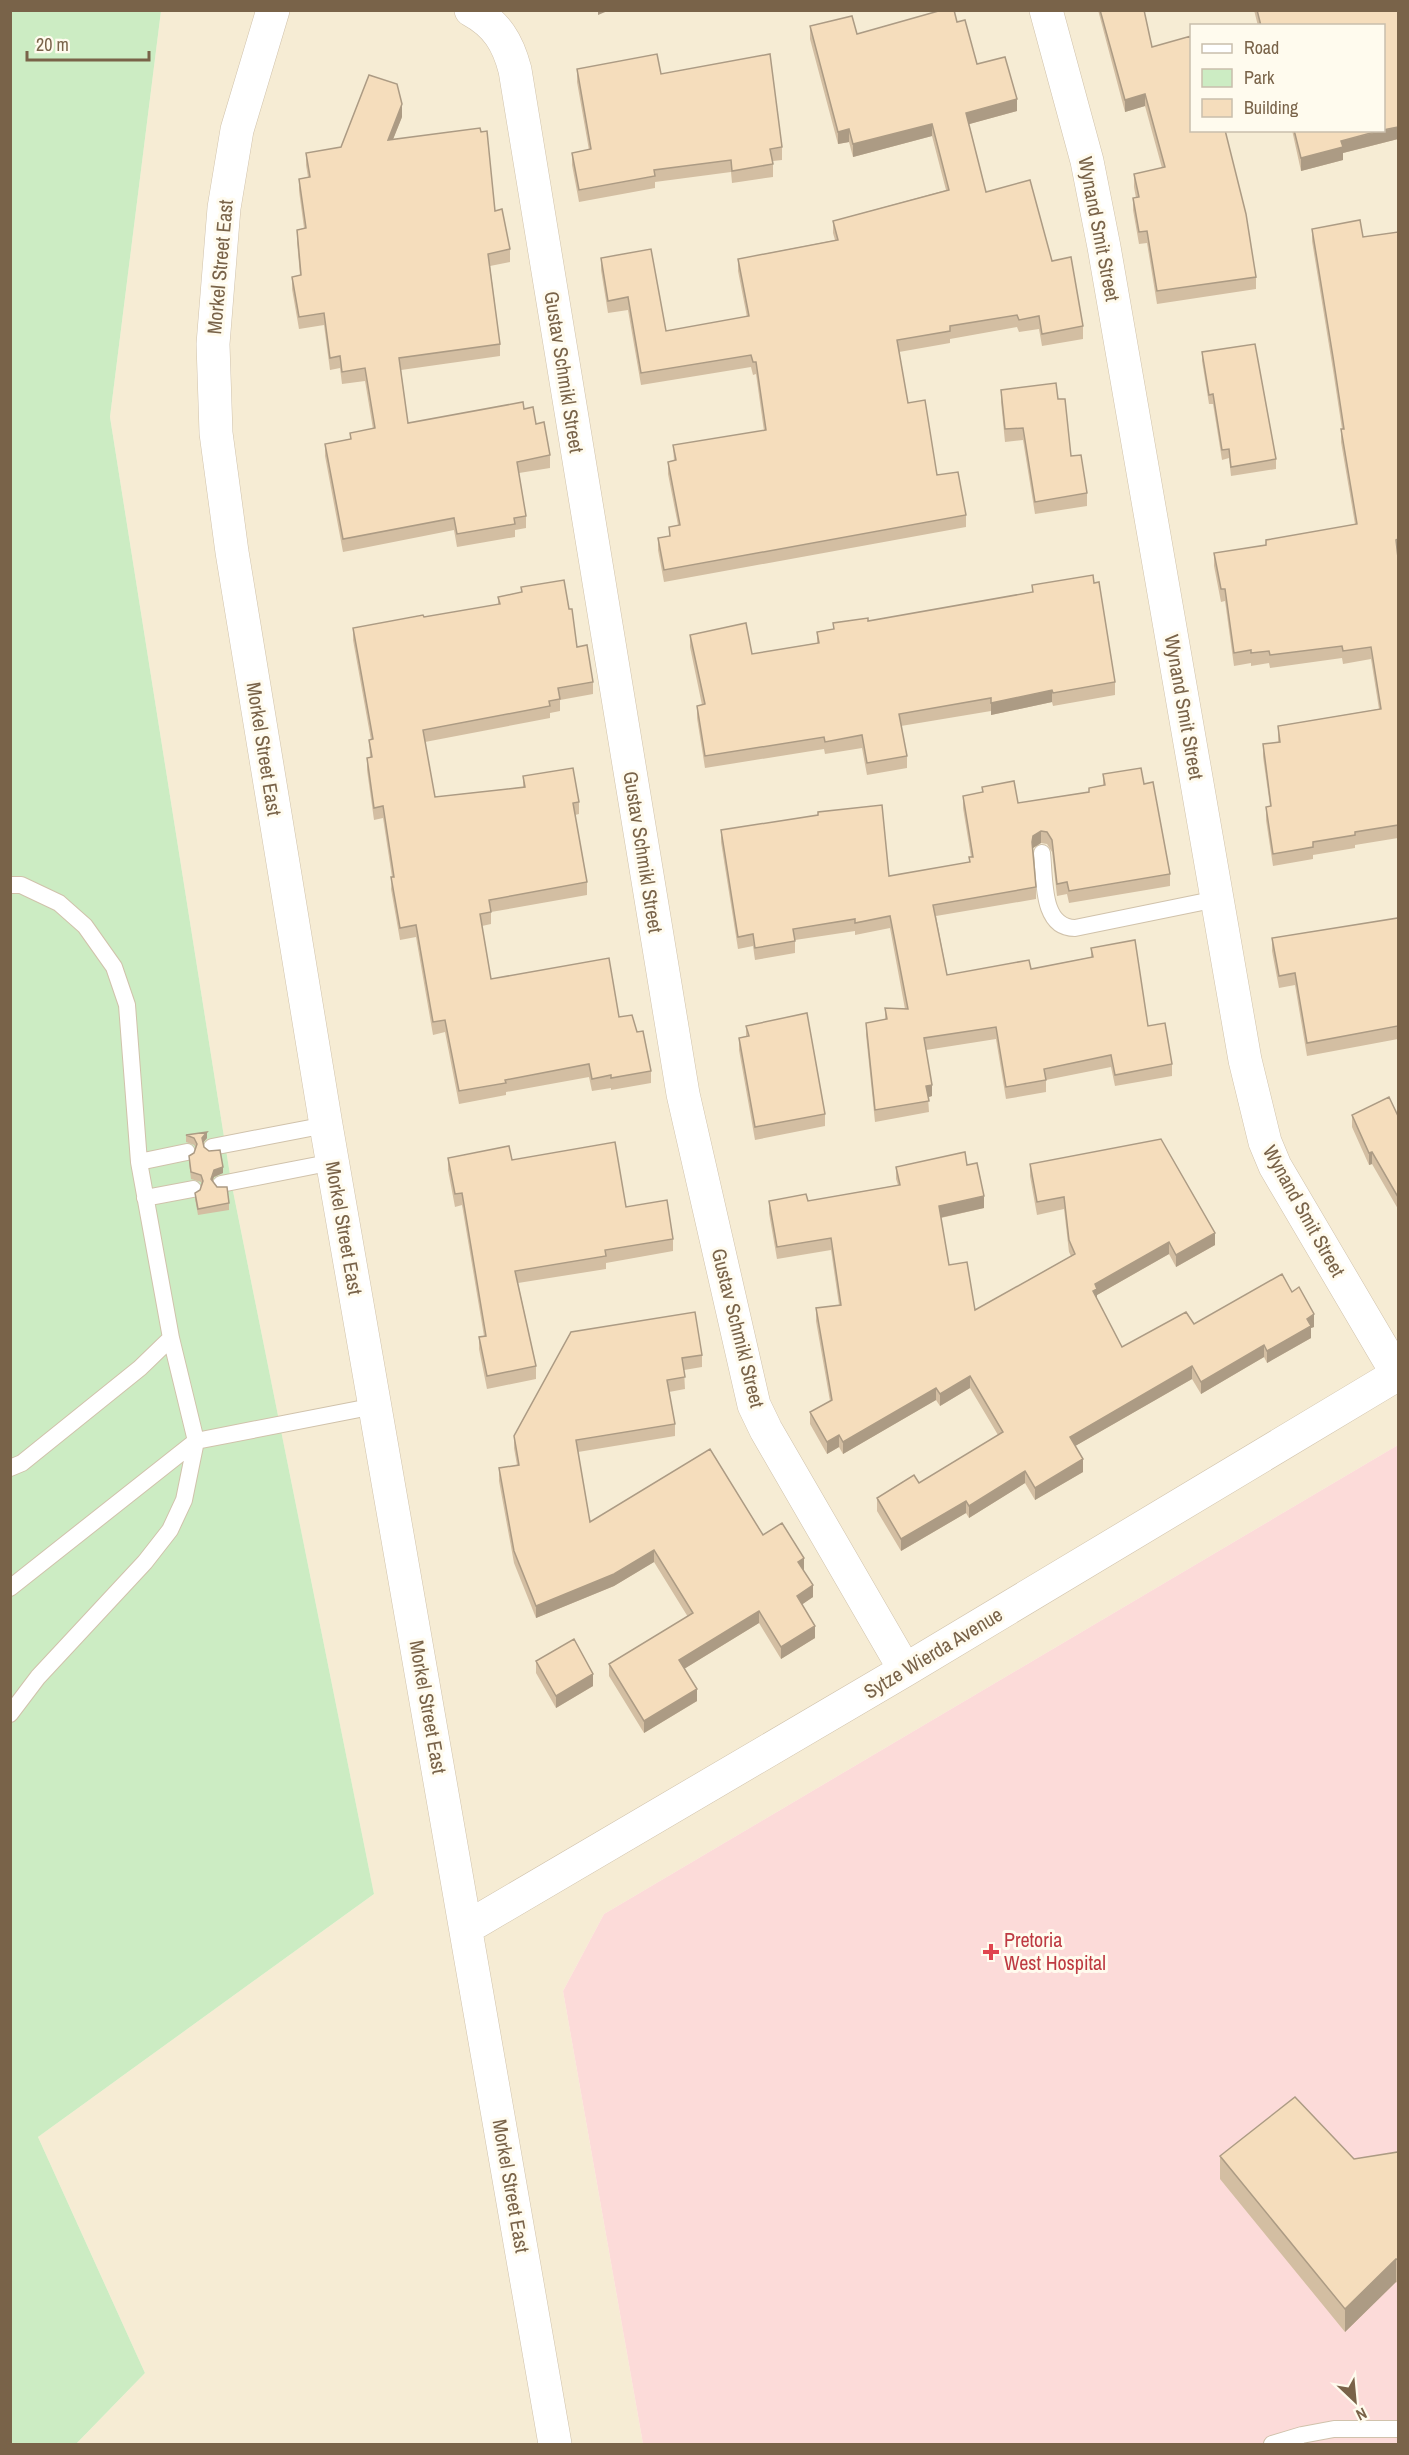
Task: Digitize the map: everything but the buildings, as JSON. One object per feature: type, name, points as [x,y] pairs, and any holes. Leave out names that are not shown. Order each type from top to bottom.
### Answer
[{"type":"street","name":"Morkel Street East","points":[[273,10],[237,130],[224,208],[213,344],[216,433],[232,552],[326,1125],[555,2445]]},
{"type":"street","name":"Gustav Schmikl Street","points":[[471,10],[494,25],[504,40],[515,70],[683,1094],[754,1405],[766,1430],[905,1670]]},
{"type":"street","name":"Wynand Smit Street","points":[[1046,10],[1087,161],[1245,1060],[1265,1142],[1275,1166],[1398,1374]]},
{"type":"street","name":"Sytze Wierda Avenue","points":[[466,1928],[905,1670],[1398,1374]]},
{"type":"lane","points":[[1042,853],[1052,917],[1059,925],[1066,928],[1217,899]]},
{"type":"lane","points":[[10,885],[21,885],[59,903],[85,926],[114,968],[127,1005],[139,1162],[171,1338],[196,1441],[184,1500],[170,1530],[145,1562],[38,1677],[10,1714]]},
{"type":"lane","points":[[212,1147],[326,1125]]},
{"type":"lane","points":[[139,1162],[187,1152]]},
{"type":"lane","points":[[221,1184],[333,1162]]},
{"type":"lane","points":[[145,1198],[194,1189]]},
{"type":"lane","points":[[10,1468],[22,1463],[140,1368],[171,1338]]},
{"type":"lane","points":[[10,1588],[196,1441],[375,1406]]},
{"type":"lane","points":[[1272,2445],[1302,2435],[1334,2429],[1398,2429]]},
{"type":"shaded area","points":[[161,11],[1398,11],[1398,1445],[604,1914],[563,1991],[643,2444],[76,2444],[145,2373],[38,2137],[374,1894],[231,1181],[110,417]]},
{"type":"shaded area","name":"Pretoria West Hospital","points":[[1398,1445],[1398,2444],[643,2444],[563,1991],[604,1914]]},
{"type":"green space","points":[[11,11],[161,11],[110,417],[231,1181],[374,1894],[38,2137],[145,2373],[76,2444],[11,2444]]},
{"type":"place","name":"Pretoria West Hospital","points":[[991,1952]]}]
